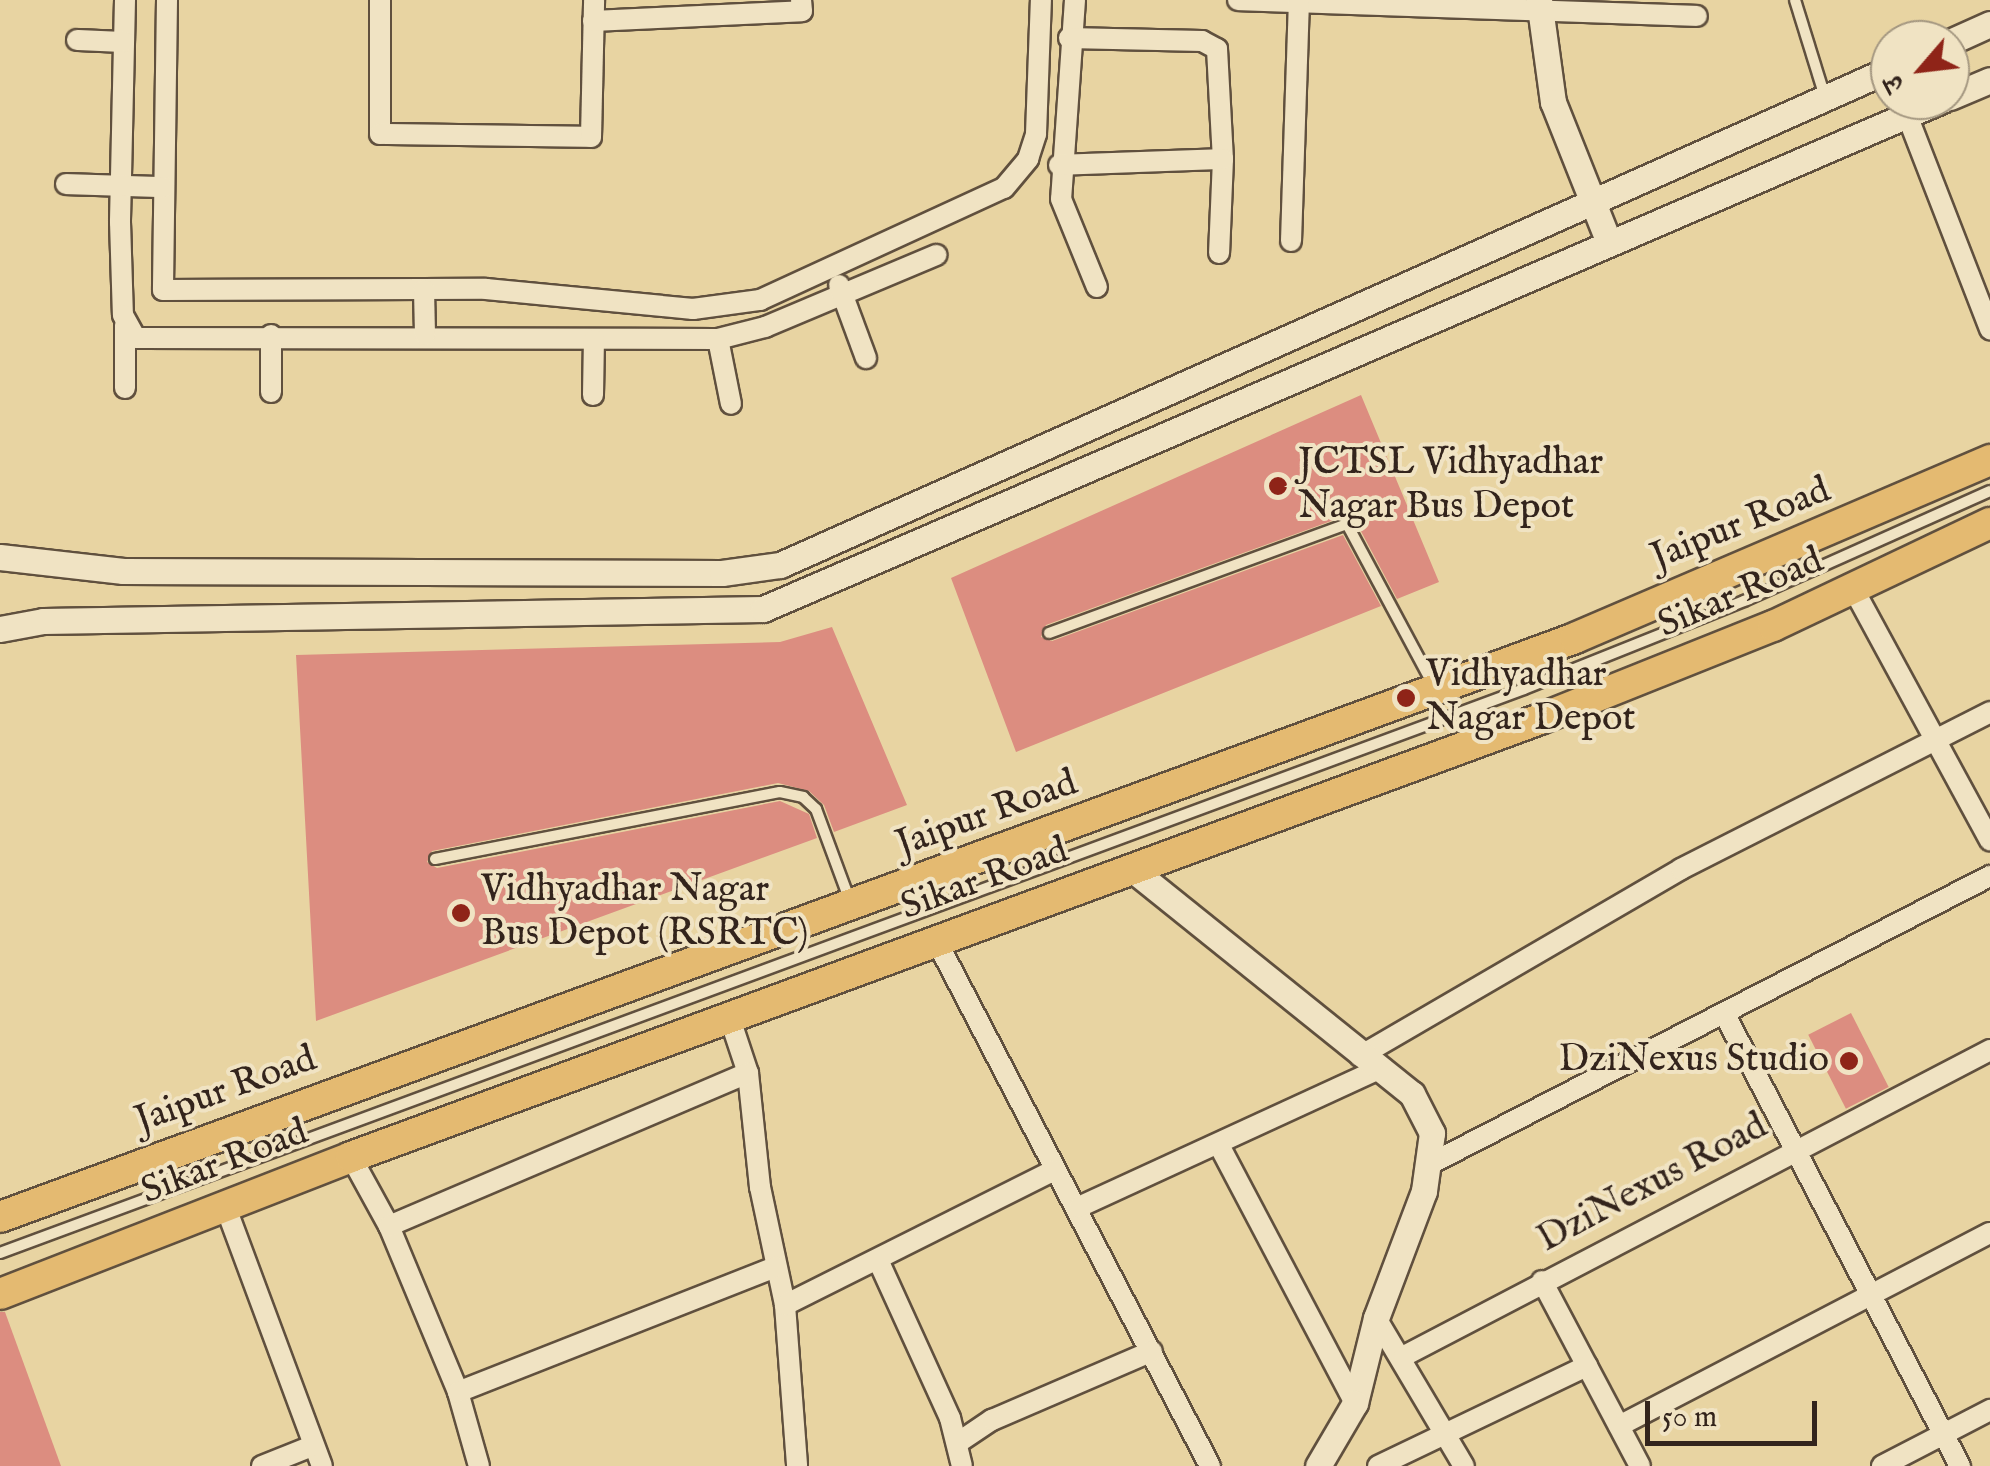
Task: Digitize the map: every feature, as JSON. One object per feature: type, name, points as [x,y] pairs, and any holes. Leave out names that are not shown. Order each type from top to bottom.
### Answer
[{"type":"main road","name":"Jaipur Road","points":[[0,1216],[852,907],[1436,689],[1806,543],[1990,460]]},
{"type":"main road","name":"Sikar Road","points":[[0,1294],[352,1157],[1540,719],[1854,590],[1990,524]]},
{"type":"street","points":[[125,0],[121,186],[125,388]]},
{"type":"street","points":[[167,0],[162,290],[424,290],[693,309],[760,300],[833,270],[1004,188],[1028,159],[1036,134],[1041,0]]},
{"type":"street","points":[[380,0],[380,134],[591,137],[593,10],[802,11],[802,0]]},
{"type":"street","points":[[1075,0],[1059,166],[1061,199],[1097,287]]},
{"type":"street","points":[[1238,0],[1539,6],[1696,16]]},
{"type":"street","points":[[1290,241],[1300,2]]},
{"type":"street","points":[[1539,6],[1553,102],[1590,203],[1608,240]]},
{"type":"street","points":[[1069,38],[1202,41],[1216,50],[1223,159],[1218,253]]},
{"type":"street","points":[[77,40],[124,42]]},
{"type":"street","points":[[0,557],[123,571],[722,573],[780,565],[1870,78]]},
{"type":"street","points":[[0,629],[43,621],[763,608],[1608,240],[1895,120]]},
{"type":"street","points":[[1909,120],[1981,280],[1990,328]]},
{"type":"street","points":[[1059,166],[1223,159]]},
{"type":"street","points":[[66,184],[164,187]]},
{"type":"street","points":[[126,325],[136,338],[271,334],[718,339],[843,296],[936,254]]},
{"type":"street","points":[[833,270],[866,358]]},
{"type":"street","points":[[424,290],[425,335]]},
{"type":"street","points":[[270,392],[271,334]]},
{"type":"street","points":[[718,339],[731,404]]},
{"type":"street","points":[[593,395],[594,340]]},
{"type":"street","points":[[1854,590],[1990,840]]},
{"type":"street","points":[[1079,1207],[1220,1147],[1368,1063],[1681,869],[1990,712]]},
{"type":"street","points":[[1132,869],[1368,1063],[1412,1094],[1427,1116],[1430,1164],[1376,1318],[1355,1404],[1318,1466]]},
{"type":"street","points":[[1430,1164],[1990,876]]},
{"type":"street","points":[[936,940],[1008,1068],[1054,1170],[1079,1207],[1210,1466]]},
{"type":"street","points":[[1724,1015],[1797,1148],[1960,1466]]},
{"type":"street","points":[[730,1019],[748,1073],[775,1267],[785,1305],[797,1466]]},
{"type":"street","name":"DziNexus Road","points":[[1404,1356],[1990,1050]]},
{"type":"street","points":[[389,1226],[748,1073]]},
{"type":"street","points":[[1220,1147],[1355,1404]]},
{"type":"street","points":[[352,1157],[389,1226],[458,1392],[479,1466]]},
{"type":"street","points":[[785,1305],[1054,1170]]},
{"type":"street","points":[[226,1208],[322,1466]]},
{"type":"street","points":[[1619,1426],[1990,1233]]},
{"type":"street","points":[[878,1260],[959,1442],[962,1466]]},
{"type":"street","points":[[458,1392],[775,1267]]},
{"type":"street","points":[[1542,1281],[1640,1466]]},
{"type":"street","points":[[1376,1318],[1404,1356],[1464,1466]]},
{"type":"street","points":[[959,1442],[992,1420],[1152,1351]]},
{"type":"street","points":[[1378,1466],[1587,1366]]},
{"type":"street","points":[[1882,1466],[1990,1410]]},
{"type":"street","points":[[262,1466],[312,1446]]},
{"type":"lane","points":[[1794,0],[1826,98]]},
{"type":"lane","points":[[0,1254],[1506,696],[1744,601],[1990,492]]},
{"type":"lane","points":[[1050,633],[1347,524],[1436,689]]},
{"type":"lane","points":[[434,860],[780,792],[803,797],[816,809],[852,907]]},
{"type":"building","name":"JCTSL Vidhyadhar Nagar Bus Depot","points":[[1361,395],[1439,582],[1397,599],[1355,520],[1345,516],[1046,625],[1041,637],[1052,641],[1343,535],[1381,606],[1016,752],[951,578]]},
{"type":"building","name":"Vidhyadhar Nagar Bus Depot (RSRTC)","points":[[832,627],[907,805],[834,832],[824,805],[809,791],[778,783],[432,851],[427,862],[437,868],[780,801],[809,814],[817,838],[316,1021],[296,655],[780,642]]},
{"type":"building","name":"DziNexus Studio","points":[[1851,1013],[1889,1087],[1846,1109],[1808,1035]]},
{"type":"building","points":[[0,1312],[5,1312],[61,1466],[0,1466]]},
{"type":"place","name":"JCTSL Vidhyadhar Nagar Bus Depot","points":[[1278,486]]},
{"type":"place","name":"Vidhyadhar Nagar Depot","points":[[1406,698]]},
{"type":"place","name":"Vidhyadhar Nagar Bus Depot (RSRTC)","points":[[461,913]]},
{"type":"place","name":"DziNexus Studio","points":[[1849,1061]]}]
